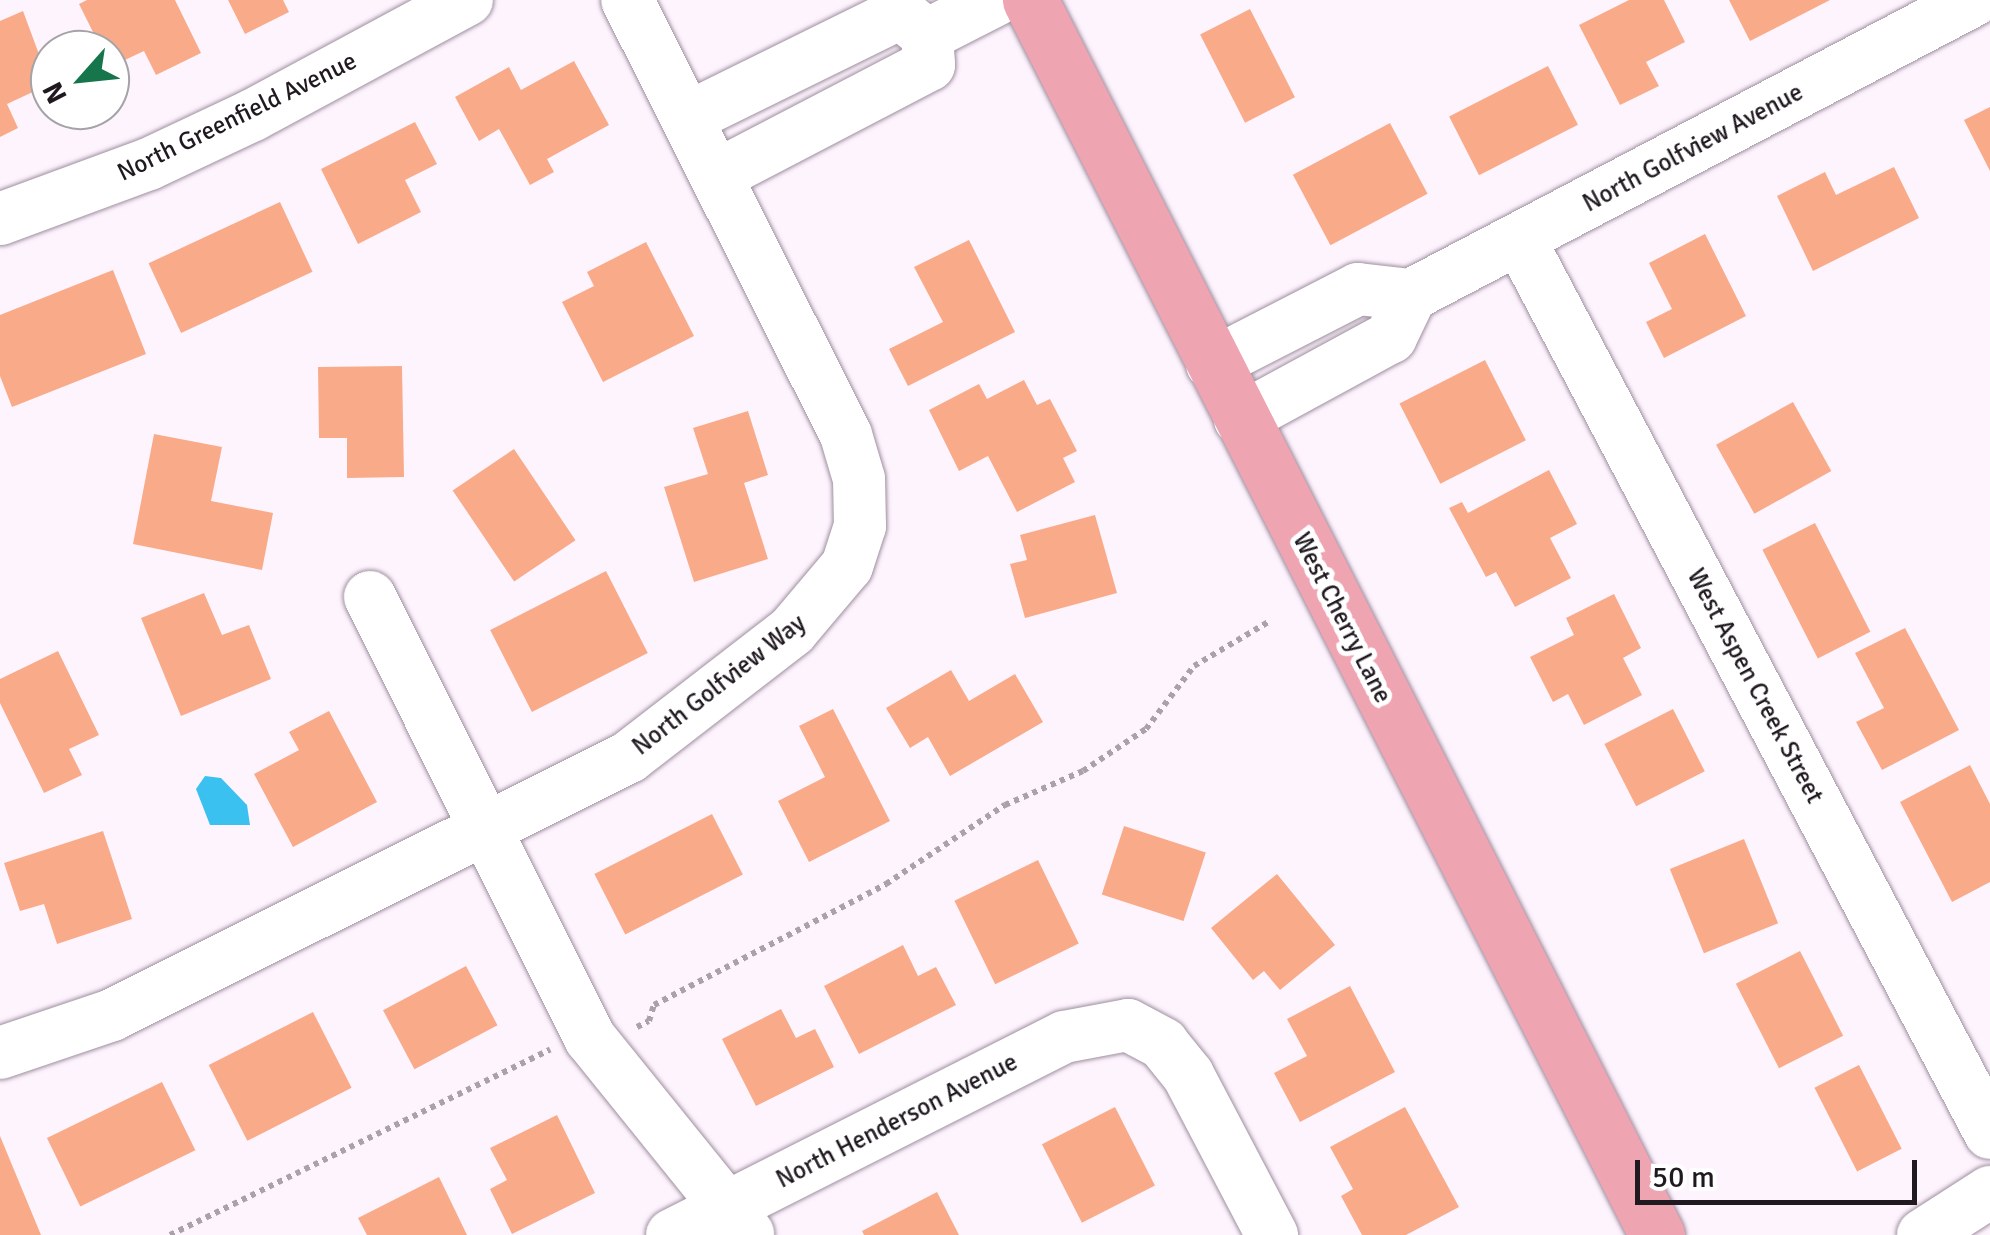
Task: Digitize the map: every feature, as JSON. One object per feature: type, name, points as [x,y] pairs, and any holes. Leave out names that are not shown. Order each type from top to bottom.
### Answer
[{"type":"main road","name":"West Cherry Lane","points":[[1030,0],[1657,1235]]},
{"type":"street","name":"North Greenfield Avenue","points":[[0,219],[236,123],[467,0]]},
{"type":"street","name":"North Golfview Way","points":[[0,1053],[112,1015],[489,827],[666,733],[792,631],[847,566],[860,526],[859,479],[846,434],[627,0]]},
{"type":"street","points":[[927,35],[996,0]]},
{"type":"street","name":"North Golfview Avenue","points":[[1411,296],[1974,0]]},
{"type":"street","points":[[687,118],[900,13],[927,35],[929,65],[716,176]]},
{"type":"street","name":"West Aspen Creek Street","points":[[1520,240],[1990,1133]]},
{"type":"street","points":[[1212,364],[1358,289],[1411,296],[1391,337],[1240,419]]},
{"type":"street","points":[[370,597],[489,827],[590,1038],[738,1221]]},
{"type":"street","name":"North Henderson Avenue","points":[[672,1235],[738,1221],[1064,1036],[1128,1025],[1163,1044],[1188,1075],[1272,1235]]},
{"type":"street","points":[[1924,1235],[1990,1192]]},
{"type":"path","points":[[629,1030],[650,1021],[654,1005],[886,884],[1005,805],[1083,771],[1146,730],[1194,666],[1270,621]]},
{"type":"path","points":[[170,1235],[560,1044]]},
{"type":"water","points":[[205,776],[221,778],[247,805],[250,825],[210,825],[196,789]]},
{"type":"building","points":[[87,0],[175,0],[201,53],[156,75],[144,51],[130,58],[130,30],[92,30],[79,4]]},
{"type":"building","points":[[228,0],[283,0],[289,12],[245,34]]},
{"type":"building","points":[[1629,0],[1664,0],[1685,42],[1646,62],[1659,86],[1620,105],[1579,25]]},
{"type":"building","points":[[1729,0],[1830,0],[1750,41]]},
{"type":"building","points":[[1250,9],[1295,97],[1245,123],[1200,34]]},
{"type":"building","points":[[23,11],[30,30],[30,93],[7,104],[18,128],[0,137],[0,21]]},
{"type":"building","points":[[574,61],[609,125],[547,159],[554,172],[530,185],[499,129],[479,141],[455,97],[509,67],[521,90]]},
{"type":"building","points":[[1548,66],[1578,125],[1479,175],[1449,116]]},
{"type":"building","points":[[1990,107],[1990,171],[1964,120]]},
{"type":"building","points":[[415,122],[437,164],[405,180],[421,212],[358,244],[321,169]]},
{"type":"building","points":[[1390,123],[1428,194],[1330,245],[1293,175]]},
{"type":"building","points":[[1894,167],[1919,218],[1813,271],[1777,196],[1825,172],[1836,195]]},
{"type":"building","points":[[280,202],[313,272],[181,333],[149,263]]},
{"type":"building","points":[[1705,234],[1746,316],[1664,358],[1646,322],[1672,309],[1649,263]]},
{"type":"building","points":[[969,240],[1015,332],[908,386],[889,349],[943,322],[914,267]]},
{"type":"building","points":[[646,242],[694,336],[603,382],[562,302],[594,286],[587,272]]},
{"type":"building","points":[[113,270],[146,354],[12,407],[0,376],[0,315]]},
{"type":"building","points":[[1485,360],[1526,440],[1440,484],[1399,404]]},
{"type":"building","points":[[402,366],[404,477],[347,478],[347,438],[319,438],[318,367]]},
{"type":"building","points":[[1024,380],[1037,405],[1050,399],[1077,451],[1063,458],[1075,482],[1017,512],[988,456],[959,471],[929,410],[979,384],[987,399]]},
{"type":"building","points":[[1793,402],[1831,471],[1754,514],[1716,445]]},
{"type":"building","points":[[748,411],[768,475],[744,483],[768,559],[694,582],[664,487],[708,474],[693,428]]},
{"type":"building","points":[[154,434],[222,447],[211,501],[273,513],[262,570],[133,544]]},
{"type":"building","points":[[514,449],[576,540],[514,582],[453,490]]},
{"type":"building","points":[[1549,470],[1577,524],[1550,538],[1571,578],[1515,607],[1496,572],[1486,577],[1449,508],[1462,502],[1468,513]]},
{"type":"building","points":[[1095,515],[1117,593],[1025,618],[1010,564],[1027,560],[1020,535]]},
{"type":"building","points":[[1815,523],[1870,632],[1818,658],[1762,550]]},
{"type":"building","points":[[606,571],[648,653],[532,712],[490,630]]},
{"type":"building","points":[[204,593],[222,635],[249,625],[271,679],[181,716],[141,618]]},
{"type":"building","points":[[1614,594],[1641,648],[1623,658],[1642,695],[1584,725],[1568,694],[1553,702],[1530,657],[1574,635],[1566,618]]},
{"type":"building","points":[[1905,628],[1959,730],[1882,770],[1856,722],[1884,708],[1855,653]]},
{"type":"building","points":[[58,651],[99,735],[69,749],[82,775],[44,793],[0,703],[0,679]]},
{"type":"building","points":[[951,670],[969,701],[1015,674],[1043,722],[950,776],[928,737],[910,748],[886,708]]},
{"type":"building","points":[[833,709],[890,821],[809,862],[778,801],[825,777],[799,726]]},
{"type":"building","points":[[1673,709],[1705,771],[1636,806],[1604,744]]},
{"type":"building","points":[[329,711],[377,802],[293,847],[254,774],[299,750],[289,732]]},
{"type":"building","points":[[1970,765],[1990,804],[1990,882],[1952,902],[1900,802]]},
{"type":"building","points":[[712,814],[743,875],[625,935],[594,874]]},
{"type":"building","points":[[1124,826],[1206,853],[1184,921],[1102,894]]},
{"type":"building","points":[[103,831],[132,919],[57,944],[44,904],[20,911],[4,863]]},
{"type":"building","points":[[1744,839],[1778,923],[1704,953],[1670,869]]},
{"type":"building","points":[[1038,860],[1079,944],[995,984],[954,901]]},
{"type":"building","points":[[1277,874],[1335,945],[1280,990],[1264,971],[1253,980],[1211,928]]},
{"type":"building","points":[[903,945],[918,976],[936,967],[956,1005],[859,1054],[824,986]]},
{"type":"building","points":[[1800,951],[1843,1036],[1779,1068],[1736,984]]},
{"type":"building","points":[[466,966],[497,1025],[414,1069],[383,1010]]},
{"type":"building","points":[[1350,986],[1395,1072],[1300,1122],[1274,1073],[1307,1056],[1287,1019]]},
{"type":"building","points":[[781,1009],[796,1038],[815,1029],[834,1067],[756,1106],[722,1039]]},
{"type":"building","points":[[313,1012],[352,1088],[247,1141],[209,1065]]},
{"type":"building","points":[[1859,1065],[1902,1149],[1857,1171],[1814,1088]]},
{"type":"building","points":[[162,1082],[195,1150],[80,1206],[47,1138]]},
{"type":"building","points":[[1115,1107],[1155,1185],[1082,1223],[1042,1144]]},
{"type":"building","points":[[1405,1107],[1459,1207],[1406,1235],[1362,1235],[1341,1196],[1353,1189],[1330,1147]]},
{"type":"building","points":[[557,1115],[595,1193],[512,1234],[490,1189],[507,1180],[490,1148]]},
{"type":"building","points":[[0,1136],[41,1235],[0,1235]]},
{"type":"building","points":[[439,1177],[467,1235],[367,1235],[358,1218]]},
{"type":"building","points":[[937,1192],[959,1235],[864,1235],[862,1231]]}]
